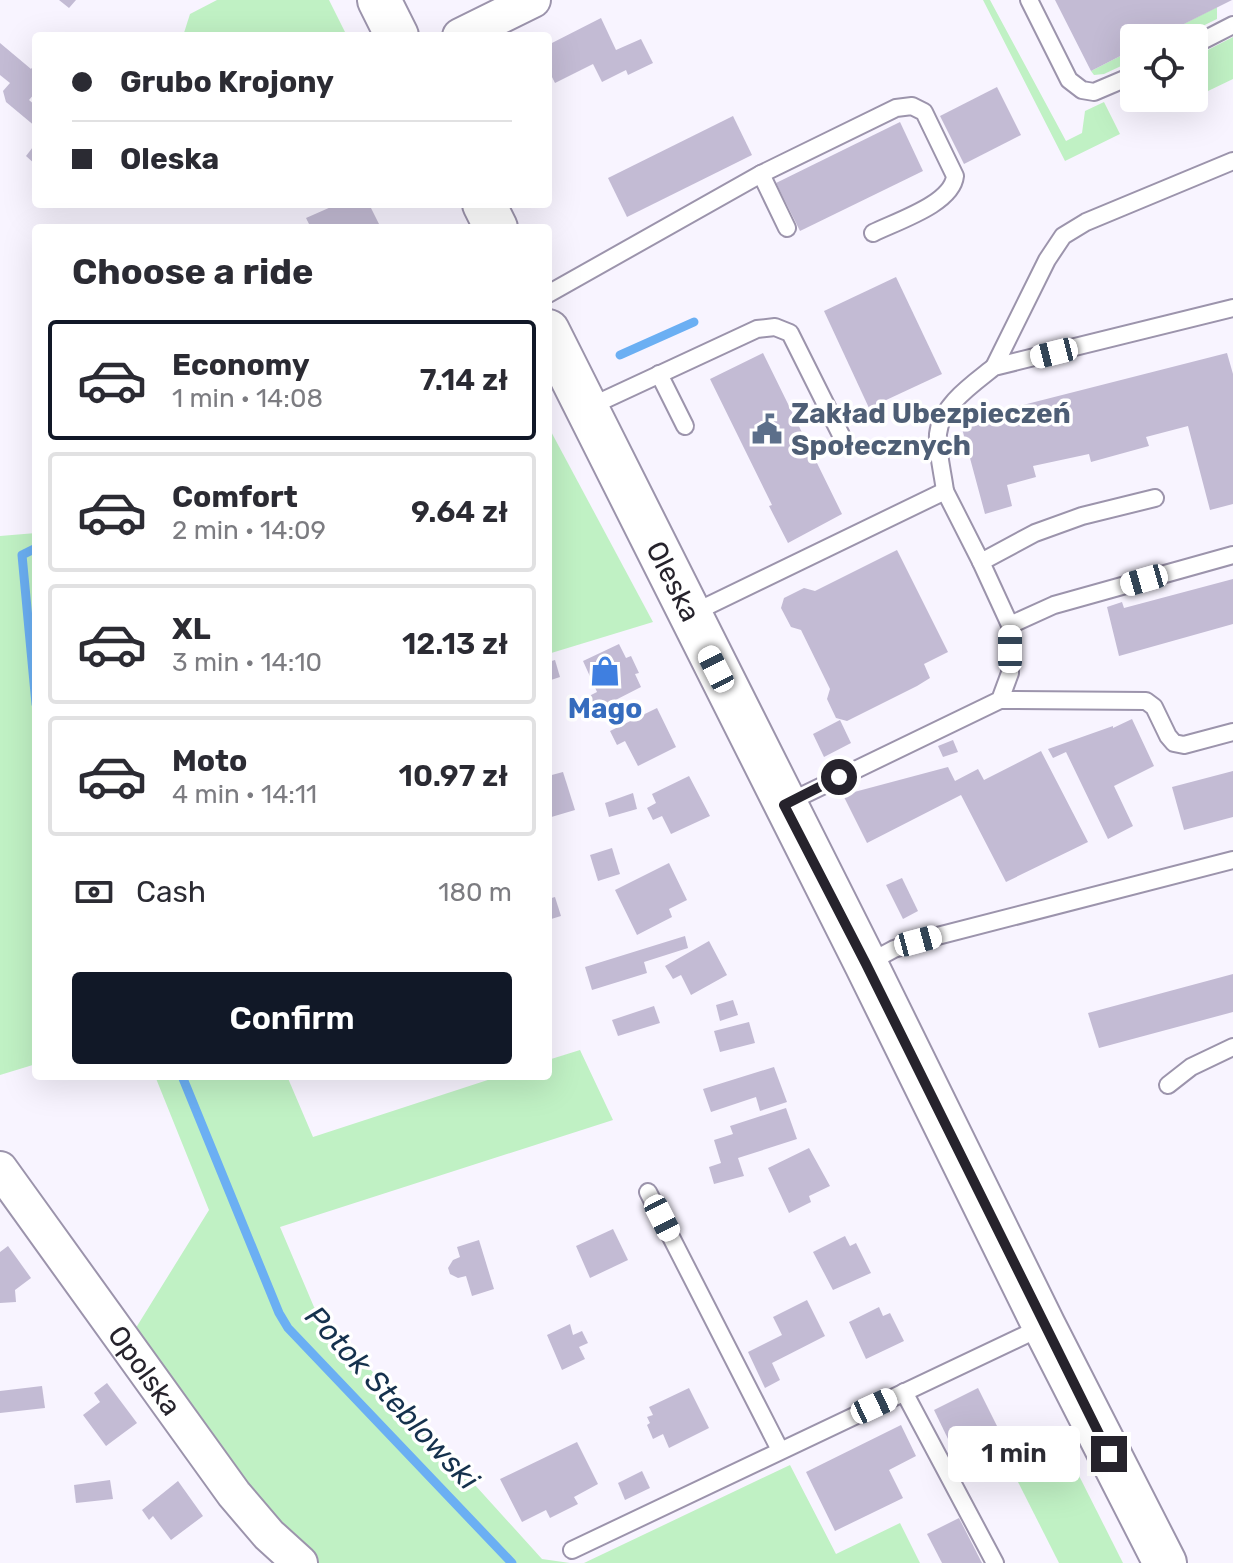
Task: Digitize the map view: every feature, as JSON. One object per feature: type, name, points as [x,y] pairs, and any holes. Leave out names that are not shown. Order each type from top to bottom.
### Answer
[{"type":"street","points":[[379,0],[395,32]]},
{"type":"street","points":[[468,32],[533,0]]},
{"type":"street","name":"Oleska","points":[[552,339],[1165,1563]]},
{"type":"street","name":"Opolska","points":[[0,1169],[234,1494],[269,1535],[300,1563]]},
{"type":"lane","points":[[1029,0],[1069,80],[1082,90],[1094,92],[1120,81]]},
{"type":"lane","points":[[1208,38],[1233,25]]},
{"type":"lane","points":[[552,292],[761,174],[896,108],[912,106],[924,112],[955,176],[954,186],[945,198],[873,233]]},
{"type":"lane","points":[[1000,700],[1010,673],[1010,625],[945,491],[938,433],[948,409],[994,367],[1047,260],[1063,236],[1086,222],[1233,161]]},
{"type":"lane","points":[[761,174],[787,228]]},
{"type":"lane","points":[[994,367],[1233,308]]},
{"type":"lane","points":[[585,409],[757,329],[775,327],[790,333],[841,435]]},
{"type":"lane","points":[[659,374],[685,426]]},
{"type":"lane","points":[[689,614],[945,491]]},
{"type":"lane","points":[[981,562],[1035,533],[1082,516],[1155,498]]},
{"type":"lane","points":[[1010,625],[1054,605],[1233,555]]},
{"type":"lane","points":[[784,805],[1000,700],[1146,701],[1154,707],[1174,743],[1184,745],[1233,732]]},
{"type":"lane","points":[[866,964],[918,941],[1233,860]]},
{"type":"lane","points":[[1168,1085],[1191,1067],[1233,1047]]},
{"type":"lane","points":[[648,1192],[780,1450]]},
{"type":"lane","points":[[572,1550],[1044,1326]]},
{"type":"lane","points":[[904,1392],[995,1563]]},
{"type":"green space","points":[[217,0],[329,0],[345,32],[184,32],[190,14]]},
{"type":"green space","points":[[983,0],[990,0],[1066,141],[1082,133],[1085,111],[1104,102],[1120,134],[1065,161]]},
{"type":"green space","points":[[1217,7],[1217,19],[1207,24],[1184,24]]},
{"type":"green space","points":[[1233,37],[1233,79],[1208,91],[1208,50]]},
{"type":"green space","points":[[1120,56],[1120,67],[1104,74],[1094,75],[1091,71]]},
{"type":"green space","points":[[552,433],[653,622],[552,653]]},
{"type":"green space","points":[[32,533],[32,1065],[0,1075],[0,536]]},
{"type":"green space","points":[[580,1050],[613,1120],[280,1227],[314,1307],[542,1559],[570,1563],[317,1563],[257,1502],[134,1331],[209,1210],[157,1080],[289,1080],[313,1137],[488,1080],[552,1080],[552,1059]]},
{"type":"green space","points":[[1062,1442],[1123,1563],[1059,1563],[1011,1468]]},
{"type":"green space","points":[[790,1465],[836,1554],[900,1523],[920,1563],[584,1563]]},
{"type":"building","points":[[59,0],[76,0],[69,8]]},
{"type":"building","points":[[1055,0],[1232,0],[1184,24],[1120,24],[1120,56],[1091,71]]},
{"type":"building","points":[[601,18],[616,50],[641,39],[653,63],[628,75],[626,70],[602,82],[593,64],[555,83],[552,77],[552,43]]},
{"type":"building","points":[[0,43],[32,68],[32,97],[29,100],[32,103],[32,124],[6,102],[3,91],[10,83],[0,75]]},
{"type":"building","points":[[997,87],[1021,135],[964,164],[940,116]]},
{"type":"building","points":[[733,116],[752,155],[627,217],[608,178]]},
{"type":"building","points":[[900,122],[923,171],[800,231],[776,183]]},
{"type":"building","points":[[329,208],[371,208],[379,224],[309,224],[306,218]]},
{"type":"building","points":[[896,277],[942,374],[869,408],[824,311]]},
{"type":"building","name":"Zakład Ubezpieczeń Społecznych","points":[[763,353],[842,514],[788,543],[710,379]]},
{"type":"building","points":[[1227,353],[1233,374],[1233,504],[1210,510],[1188,426],[1146,437],[1149,446],[1091,462],[1089,454],[1033,466],[1036,477],[1007,485],[1012,506],[985,514],[960,421]]},
{"type":"building","points":[[897,550],[948,652],[924,664],[930,678],[917,686],[847,721],[836,718],[827,699],[830,689],[801,630],[791,627],[781,608],[784,598],[804,588],[815,591]]},
{"type":"building","points":[[1233,579],[1233,624],[1119,656],[1107,607],[1122,602],[1124,608]]},
{"type":"building","points":[[619,644],[626,658],[631,656],[641,687],[594,711],[587,697],[597,692],[583,661]]},
{"type":"building","points":[[555,660],[560,677],[552,680],[552,661]]},
{"type":"building","points":[[657,708],[676,747],[638,766],[625,741],[617,745],[610,731]]},
{"type":"building","points":[[1132,719],[1154,766],[1114,786],[1133,826],[1108,839],[1066,752],[1053,758],[1048,749]]},
{"type":"building","points":[[840,720],[851,743],[824,757],[813,734]]},
{"type":"building","points":[[953,740],[958,752],[943,757],[938,746]]},
{"type":"building","points":[[1041,751],[1088,842],[1006,882],[961,795],[867,843],[843,795],[948,767],[955,781],[978,769],[984,780]]},
{"type":"building","points":[[1233,771],[1233,817],[1184,830],[1172,787]]},
{"type":"building","points":[[563,772],[575,810],[552,817],[552,775]]},
{"type":"building","points":[[689,776],[710,816],[671,834],[662,816],[653,820],[647,808],[656,803],[652,794]]},
{"type":"building","points":[[633,793],[637,809],[609,817],[605,803]]},
{"type":"building","points":[[612,848],[620,874],[598,881],[590,855]]},
{"type":"building","points":[[669,863],[687,900],[669,909],[672,917],[637,935],[615,890]]},
{"type":"building","points":[[902,878],[918,911],[903,919],[886,885]]},
{"type":"building","points":[[555,897],[561,916],[552,919],[552,898]]},
{"type":"building","points":[[685,936],[688,948],[644,962],[647,973],[592,990],[585,967]]},
{"type":"building","points":[[709,941],[727,975],[691,995],[681,975],[673,979],[665,966]]},
{"type":"building","points":[[1233,974],[1233,1012],[1099,1048],[1088,1013]]},
{"type":"building","points":[[733,1000],[738,1015],[720,1021],[716,1005]]},
{"type":"building","points":[[654,1006],[660,1023],[618,1036],[612,1020]]},
{"type":"building","points":[[749,1022],[755,1043],[720,1052],[714,1031]]},
{"type":"building","points":[[774,1067],[787,1102],[760,1111],[756,1097],[711,1112],[703,1089]]},
{"type":"building","points":[[786,1108],[797,1139],[738,1158],[744,1176],[714,1184],[709,1167],[721,1163],[714,1140],[733,1134],[730,1126]]},
{"type":"building","points":[[809,1148],[830,1186],[809,1196],[811,1202],[789,1213],[768,1168]]},
{"type":"building","points":[[613,1229],[628,1260],[590,1278],[576,1246]]},
{"type":"building","points":[[845,1236],[850,1246],[856,1243],[871,1273],[833,1290],[813,1252]]},
{"type":"building","points":[[479,1240],[494,1289],[472,1296],[466,1276],[458,1278],[450,1274],[448,1268],[453,1260],[460,1257],[457,1247]]},
{"type":"building","points":[[8,1246],[31,1278],[15,1290],[16,1302],[0,1303],[0,1252]]},
{"type":"building","points":[[807,1300],[825,1336],[772,1363],[780,1380],[765,1388],[748,1352],[782,1335],[773,1317]]},
{"type":"building","points":[[879,1307],[883,1316],[890,1313],[904,1341],[866,1359],[849,1322]]},
{"type":"building","points":[[570,1324],[573,1335],[582,1331],[588,1343],[579,1347],[585,1359],[562,1370],[547,1335]]},
{"type":"building","points":[[107,1383],[137,1423],[106,1446],[83,1415],[100,1402],[94,1393]]},
{"type":"building","points":[[42,1386],[45,1408],[0,1413],[0,1391]]},
{"type":"building","points":[[689,1388],[709,1428],[669,1448],[663,1434],[653,1439],[647,1425],[650,1423],[647,1417],[653,1415],[649,1407]]},
{"type":"building","points":[[978,1388],[1010,1452],[965,1474],[934,1410]]},
{"type":"building","points":[[901,1425],[916,1456],[889,1470],[903,1498],[835,1531],[806,1472]]},
{"type":"building","points":[[577,1442],[598,1484],[574,1497],[578,1504],[550,1518],[546,1510],[522,1522],[500,1479]]},
{"type":"building","points":[[642,1471],[650,1488],[625,1500],[618,1483]]},
{"type":"building","points":[[110,1480],[113,1499],[76,1503],[74,1485]]},
{"type":"building","points":[[178,1481],[203,1516],[171,1540],[153,1516],[149,1520],[142,1510]]},
{"type":"building","points":[[959,1518],[982,1563],[942,1563],[927,1534]]},
{"type":"waterway","name":"Potok Steblowski","points":[[620,355],[694,322]]},
{"type":"waterway","name":"Potok Steblowski","points":[[32,550],[22,555],[32,661]]},
{"type":"waterway","name":"Potok Steblowski","points":[[184,1080],[279,1313],[288,1328],[512,1563]]},
{"type":"place","name":"Zakład Ubezpieczeń Społecznych","points":[[767,429]]},
{"type":"place","name":"Mago","points":[[605,671]]},
{"type":"route","points":[[839,777],[784,805],[1109,1454]]}]
